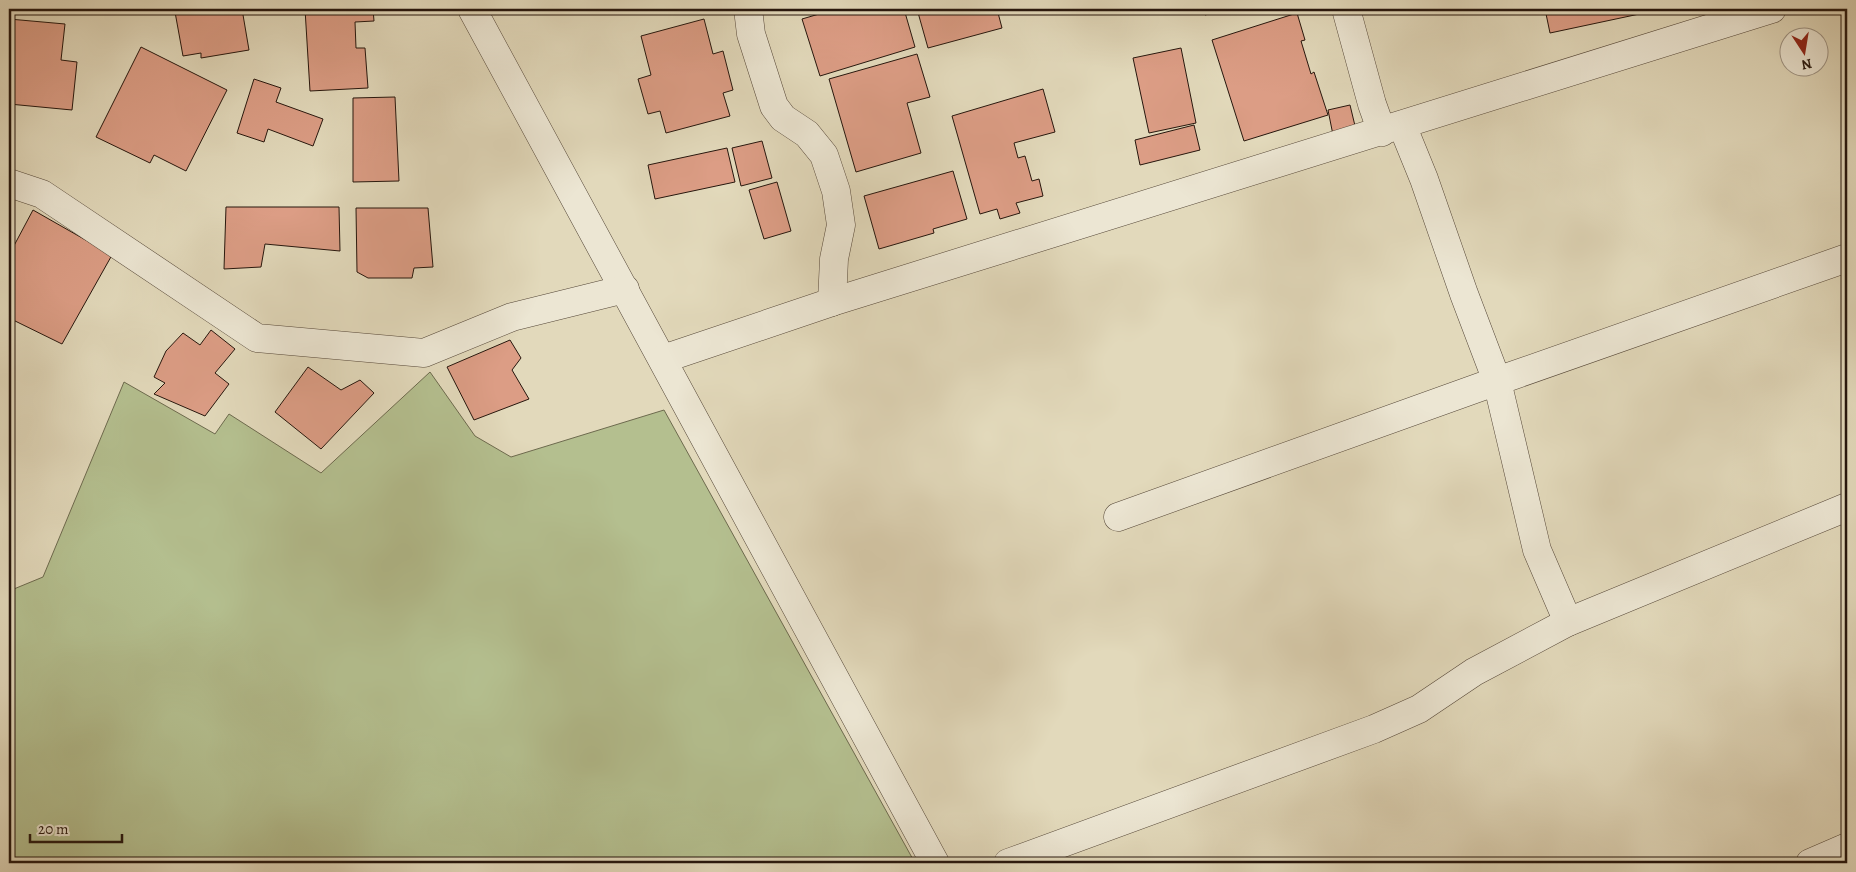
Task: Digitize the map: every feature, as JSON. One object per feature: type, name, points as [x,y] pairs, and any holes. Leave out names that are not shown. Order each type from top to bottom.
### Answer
[{"type":"street","points":[[472,9],[935,863]]},
{"type":"street","points":[[748,9],[750,34],[774,106],[783,118],[808,134],[824,155],[836,191],[841,226],[834,259],[832,302]]},
{"type":"street","points":[[1346,9],[1372,104],[1392,128],[1424,179],[1497,381],[1537,550],[1568,622]]},
{"type":"street","points":[[663,359],[832,302],[1772,9]]},
{"type":"street","points":[[9,183],[42,194],[257,338],[424,353],[512,317],[625,289]]},
{"type":"street","points":[[1118,517],[1847,258]]},
{"type":"street","points":[[1008,863],[1374,728],[1418,709],[1474,672],[1568,622],[1847,507]]},
{"type":"street","points":[[1810,863],[1847,848]]},
{"type":"green space","points":[[430,372],[475,436],[511,457],[664,410],[915,863],[9,863],[9,591],[43,577],[124,382],[215,434],[229,414],[321,473]]},
{"type":"building","points":[[192,9],[242,9],[249,50],[201,58],[201,53],[183,56],[175,12]]},
{"type":"building","points":[[305,9],[373,9],[374,21],[355,22],[356,48],[365,48],[368,88],[310,91]]},
{"type":"building","points":[[836,9],[904,9],[915,47],[820,76],[802,19]]},
{"type":"building","points":[[917,9],[997,9],[1002,28],[928,48]]},
{"type":"building","points":[[1203,9],[1228,9],[1205,15]]},
{"type":"building","points":[[1545,9],[1643,9],[1644,13],[1550,33]]},
{"type":"building","points":[[1297,13],[1305,40],[1301,41],[1311,74],[1314,72],[1328,115],[1244,141],[1212,40]]},
{"type":"building","points":[[9,19],[65,24],[61,60],[77,62],[72,110],[9,104]]},
{"type":"building","points":[[704,19],[713,54],[723,51],[733,90],[723,93],[730,116],[666,133],[660,111],[648,114],[638,79],[651,75],[641,36]]},
{"type":"building","points":[[141,47],[227,90],[186,171],[154,155],[150,163],[96,137]]},
{"type":"building","points":[[1181,48],[1196,123],[1149,133],[1133,58]]},
{"type":"building","points":[[917,54],[930,97],[907,103],[921,153],[856,172],[829,79]]},
{"type":"building","points":[[254,79],[281,88],[276,102],[323,119],[313,146],[268,129],[264,142],[237,133]]},
{"type":"building","points":[[1043,89],[1055,132],[1014,143],[1018,158],[1025,156],[1032,181],[1039,179],[1043,196],[1016,203],[1020,213],[1000,219],[997,209],[980,214],[952,116]]},
{"type":"building","points":[[395,97],[399,181],[353,182],[353,98]]},
{"type":"building","points":[[1350,105],[1356,130],[1333,135],[1328,110]]},
{"type":"building","points":[[1194,125],[1200,150],[1140,165],[1135,140]]},
{"type":"building","points":[[762,141],[772,178],[741,186],[732,148]]},
{"type":"building","points":[[727,148],[735,182],[655,199],[648,165]]},
{"type":"building","points":[[953,171],[967,219],[933,229],[934,233],[879,249],[864,196]]},
{"type":"building","points":[[777,182],[791,231],[764,239],[749,190]]},
{"type":"building","points":[[226,207],[339,207],[340,251],[265,244],[261,267],[224,269]]},
{"type":"building","points":[[356,208],[428,208],[433,267],[414,268],[412,278],[368,278],[357,272]]},
{"type":"building","points":[[33,210],[112,255],[62,344],[9,318],[9,255]]},
{"type":"building","points":[[211,330],[235,349],[215,373],[229,384],[205,416],[154,394],[165,383],[154,377],[166,351],[183,333],[200,345]]},
{"type":"building","points":[[510,340],[521,358],[512,370],[529,399],[474,420],[447,367]]},
{"type":"building","points":[[308,367],[341,390],[360,380],[374,393],[321,449],[275,412]]}]
